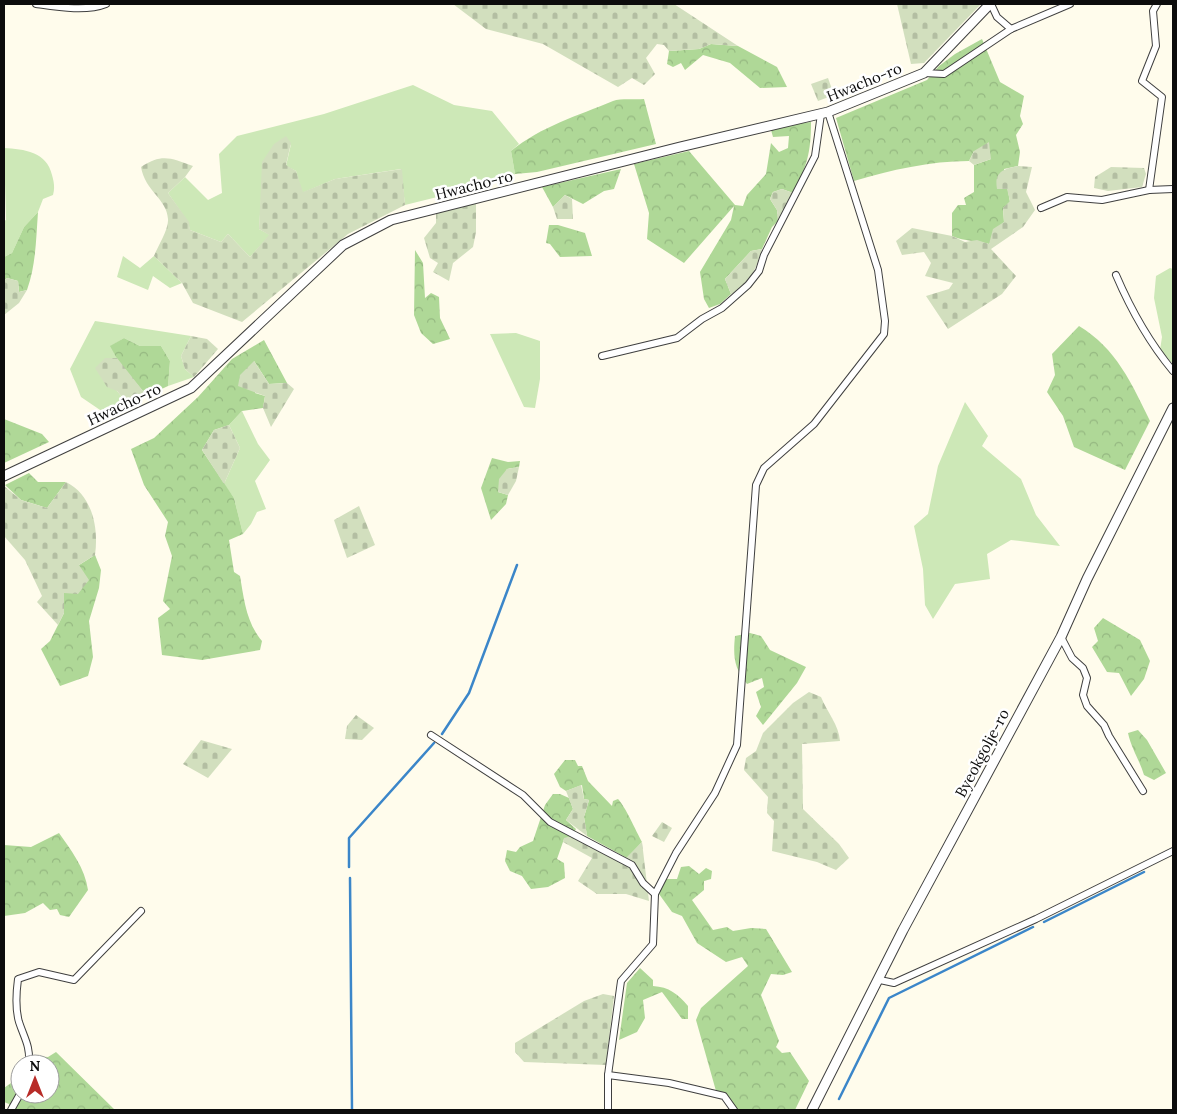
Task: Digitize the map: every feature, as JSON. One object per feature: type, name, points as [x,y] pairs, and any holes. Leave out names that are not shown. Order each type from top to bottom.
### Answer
[{"type":"street","points":[[36,4],[52,7],[98,7],[106,4]]},
{"type":"street","points":[[990,4],[996,17],[1011,28]]},
{"type":"street","name":"Hwacho-ro","points":[[4,476],[191,388],[343,245],[391,220],[680,147],[824,113],[924,73],[990,4]]},
{"type":"street","points":[[924,73],[944,74],[1011,28],[1070,4]]},
{"type":"street","points":[[1149,190],[1162,96],[1142,81],[1156,46],[1153,11],[1156,4]]},
{"type":"street","points":[[602,356],[677,338],[702,319],[722,308],[748,285],[759,271],[764,255],[815,156],[824,113]]},
{"type":"street","points":[[608,1110],[608,1075],[621,981],[653,944],[655,894],[676,853],[715,793],[737,745],[756,485],[764,468],[814,424],[884,334],[885,321],[878,270],[824,113]]},
{"type":"street","points":[[1041,208],[1067,197],[1102,200],[1149,190],[1173,189]]},
{"type":"street","points":[[1116,275],[1135,318],[1158,353],[1173,371]]},
{"type":"street","name":"Byeokgolje-ro","points":[[812,1110],[880,980],[903,930],[1061,637],[1087,579],[1173,408]]},
{"type":"street","points":[[1061,637],[1072,658],[1083,668],[1088,678],[1083,695],[1088,706],[1104,725],[1143,792]]},
{"type":"street","points":[[431,735],[523,795],[550,822],[632,865],[644,883],[655,894]]},
{"type":"street","points":[[880,980],[894,983],[1036,919],[1173,851]]},
{"type":"street","points":[[30,1054],[30,1048],[19,1021],[16,1000],[18,979],[39,972],[74,980],[141,911]]},
{"type":"street","points":[[608,1075],[669,1083],[724,1096],[734,1110]]},
{"type":"green space","points":[[453,4],[674,4],[738,46],[711,44],[699,49],[669,51],[664,45],[657,44],[646,58],[655,74],[644,85],[632,78],[618,87],[543,44],[486,29]]},
{"type":"green space","points":[[897,4],[981,4],[924,63],[911,64]]},
{"type":"green space","points":[[982,39],[1000,82],[1024,96],[1020,116],[1023,124],[1016,135],[1020,152],[1018,166],[1004,169],[1010,202],[1003,208],[1004,222],[989,244],[952,236],[952,213],[958,205],[966,205],[964,198],[974,192],[974,165],[991,159],[974,151],[969,161],[954,161],[911,167],[854,181],[836,118],[927,80],[939,66],[955,54]]},
{"type":"green space","points":[[711,44],[738,46],[777,67],[787,87],[760,88],[730,63],[703,55],[685,70],[681,63],[673,67],[667,64],[669,51],[699,49]]},
{"type":"green space","points":[[828,78],[834,95],[818,101],[811,84]]},
{"type":"green space","points":[[413,85],[454,105],[492,111],[519,144],[511,151],[515,174],[506,180],[405,205],[401,169],[335,179],[302,193],[296,171],[286,166],[291,144],[261,199],[259,229],[270,235],[250,257],[228,234],[221,242],[190,230],[188,222],[168,193],[185,177],[208,200],[222,193],[219,154],[237,136],[324,114]]},
{"type":"green space","points":[[644,99],[656,144],[537,172],[515,174],[511,151],[535,135],[560,122],[613,101]]},
{"type":"green space","points":[[811,122],[807,159],[793,193],[782,189],[773,192],[770,199],[777,210],[778,221],[772,227],[762,249],[751,251],[725,279],[731,294],[720,304],[709,308],[704,299],[700,272],[731,220],[734,206],[684,263],[647,239],[649,213],[634,164],[689,151],[735,205],[743,206],[747,195],[766,174],[771,143],[779,152],[788,148],[789,136],[773,137],[771,130],[792,124]]},
{"type":"green space","points":[[286,136],[291,143],[286,165],[296,171],[303,192],[335,179],[402,169],[405,205],[348,234],[242,322],[193,303],[182,283],[154,256],[168,223],[167,212],[147,182],[141,167],[161,158],[172,159],[193,166],[185,177],[168,193],[189,222],[190,230],[221,242],[228,234],[250,257],[269,235],[259,229],[262,162],[274,144]]},
{"type":"green space","points":[[989,142],[991,159],[974,165],[969,161],[974,151]]},
{"type":"green space","points":[[4,148],[27,151],[40,157],[49,167],[54,187],[53,195],[43,199],[38,212],[24,227],[12,253],[4,257],[4,221],[6,220]]},
{"type":"green space","points":[[1018,166],[1032,167],[1026,192],[1035,210],[1023,227],[991,249],[1016,276],[1002,294],[948,329],[926,296],[949,289],[953,283],[925,276],[931,263],[924,252],[902,255],[896,241],[912,228],[952,236],[965,242],[977,240],[989,244],[993,229],[1004,222],[1003,208],[1010,201],[1007,189],[997,189],[998,175],[1008,168]]},
{"type":"green space","points":[[1111,167],[1144,168],[1146,174],[1142,187],[1108,191],[1094,188],[1095,177]]},
{"type":"green space","points":[[621,169],[614,189],[604,191],[583,204],[565,195],[553,207],[542,187]]},
{"type":"green space","points":[[782,189],[793,193],[778,221],[777,210],[770,199],[773,192]]},
{"type":"green space","points":[[565,195],[572,199],[573,219],[557,219],[553,207]]},
{"type":"green space","points":[[476,202],[476,232],[473,247],[453,263],[449,281],[433,272],[438,263],[430,258],[424,238],[436,223],[436,213]]},
{"type":"green space","points":[[38,212],[35,252],[30,281],[27,290],[19,292],[18,281],[7,278],[4,281],[4,257],[12,253],[24,227]]},
{"type":"green space","points":[[549,225],[558,225],[585,233],[592,256],[560,257],[550,244],[546,243]]},
{"type":"green space","points":[[762,249],[755,269],[747,282],[743,287],[731,294],[725,279],[751,251]]},
{"type":"green space","points":[[415,250],[423,263],[425,298],[431,293],[439,297],[440,318],[450,339],[433,344],[421,333],[414,315]]},
{"type":"green space","points":[[123,256],[140,268],[154,256],[182,283],[170,288],[153,276],[148,290],[117,277]]},
{"type":"green space","points":[[1170,268],[1173,269],[1173,364],[1160,350],[1162,337],[1154,298],[1156,276]]},
{"type":"green space","points":[[7,278],[18,281],[19,292],[27,290],[19,303],[4,315],[4,281]]},
{"type":"green space","points":[[95,321],[191,336],[181,356],[185,369],[194,377],[168,386],[170,361],[161,346],[140,346],[124,338],[111,346],[117,358],[105,358],[117,391],[127,403],[106,414],[81,397],[70,369]]},
{"type":"green space","points":[[1079,326],[1103,345],[1122,368],[1150,421],[1125,470],[1074,447],[1063,416],[1047,392],[1055,375],[1052,354]]},
{"type":"green space","points":[[516,333],[540,341],[540,379],[535,408],[524,407],[490,334]]},
{"type":"green space","points":[[191,336],[207,339],[218,349],[194,377],[185,369],[181,356]]},
{"type":"green space","points":[[124,338],[140,346],[161,346],[170,361],[168,386],[147,396],[120,364],[110,346]]},
{"type":"green space","points":[[264,340],[287,383],[269,384],[254,361],[255,393],[265,396],[263,408],[242,411],[229,425],[214,430],[202,450],[234,498],[243,534],[229,540],[234,572],[240,576],[244,602],[249,618],[262,641],[260,650],[202,660],[162,655],[158,618],[170,609],[163,601],[172,556],[165,536],[168,522],[144,485],[131,449],[154,438],[198,397],[232,359]]},
{"type":"green space","points":[[105,358],[117,358],[147,396],[127,403],[117,391],[107,387],[95,368]]},
{"type":"green space","points":[[254,361],[269,384],[287,383],[294,389],[271,427],[263,408],[265,396],[238,386],[240,375]]},
{"type":"green space","points":[[965,402],[988,436],[982,446],[1021,479],[1036,515],[1060,546],[1011,540],[987,554],[990,579],[955,584],[933,619],[925,605],[923,569],[914,526],[928,514],[938,466]]},
{"type":"green space","points":[[242,411],[258,444],[270,460],[255,481],[266,509],[257,512],[243,534],[234,498],[224,484],[240,448],[229,425]]},
{"type":"green space","points":[[4,419],[42,434],[49,442],[4,463]]},
{"type":"green space","points":[[229,425],[240,448],[224,484],[202,450],[214,430]]},
{"type":"green space","points":[[492,458],[508,462],[520,461],[519,467],[507,469],[498,492],[508,495],[506,504],[491,520],[481,488]]},
{"type":"green space","points":[[519,467],[516,481],[508,495],[498,492],[499,479],[507,469]]},
{"type":"green space","points":[[29,473],[38,482],[66,482],[47,508],[21,500],[5,485]]},
{"type":"green space","points":[[66,482],[75,488],[88,503],[94,523],[96,544],[95,555],[79,565],[89,580],[78,594],[64,593],[64,613],[58,625],[37,602],[42,596],[25,560],[4,536],[4,486],[21,500],[47,508]]},
{"type":"green space","points":[[359,506],[375,545],[347,558],[334,520]]},
{"type":"green space","points":[[95,555],[101,570],[99,588],[89,621],[93,657],[88,676],[60,686],[41,649],[50,641],[64,613],[64,592],[79,565]]},
{"type":"green space","points":[[1103,618],[1140,640],[1150,661],[1144,679],[1131,696],[1119,673],[1107,672],[1092,647],[1098,641],[1094,628]]},
{"type":"green space","points":[[750,633],[761,636],[770,650],[806,667],[797,683],[763,725],[756,716],[761,707],[756,692],[764,687],[762,678],[747,684],[739,673],[734,656],[735,636]]},
{"type":"green space","points":[[809,692],[821,697],[835,724],[840,741],[802,744],[803,809],[839,844],[849,858],[836,870],[817,862],[772,851],[774,821],[767,813],[768,797],[744,770],[746,758],[756,751],[763,733],[793,703]]},
{"type":"green space","points":[[356,715],[374,728],[362,740],[345,739],[347,726]]},
{"type":"green space","points":[[1138,730],[1147,740],[1166,773],[1154,780],[1144,775],[1129,739],[1128,733]]},
{"type":"green space","points":[[201,740],[232,749],[208,778],[183,764]]},
{"type":"green space","points":[[565,760],[575,760],[578,766],[582,766],[588,781],[612,806],[613,801],[618,799],[624,807],[642,842],[627,858],[587,836],[584,817],[589,800],[584,799],[582,785],[566,791],[560,787],[554,774]]},
{"type":"green space","points":[[581,785],[584,799],[589,800],[584,817],[587,836],[566,820],[573,809],[566,791]]},
{"type":"green space","points":[[553,794],[560,794],[569,798],[573,809],[566,820],[576,829],[572,836],[564,839],[557,859],[564,863],[565,878],[548,887],[531,889],[522,876],[510,871],[505,861],[507,850],[516,852],[520,847],[533,841],[545,805]]},
{"type":"green space","points":[[662,822],[672,828],[664,842],[652,836]]},
{"type":"green space","points":[[59,833],[81,867],[88,890],[69,917],[60,915],[57,909],[50,910],[43,903],[25,913],[4,916],[4,845],[31,847]]},
{"type":"green space","points":[[572,836],[621,863],[642,842],[649,901],[626,894],[597,894],[578,881],[592,858],[563,842],[564,838]]},
{"type":"green space","points":[[689,866],[699,874],[706,868],[712,871],[711,879],[704,881],[704,890],[692,900],[713,930],[727,927],[733,931],[751,928],[766,929],[792,972],[783,975],[771,974],[761,995],[779,1041],[776,1047],[782,1053],[790,1052],[809,1081],[795,1110],[731,1110],[716,1091],[696,1020],[701,1008],[748,966],[742,957],[726,962],[697,943],[682,916],[672,912],[659,894],[665,879],[677,879],[681,867]]},
{"type":"green space","points":[[640,968],[653,980],[653,986],[668,990],[677,995],[688,1006],[688,1019],[682,1019],[662,992],[643,1000],[645,1018],[637,1032],[619,1040],[627,983]]},
{"type":"green space","points":[[603,994],[614,996],[606,1065],[524,1062],[515,1052],[515,1043],[584,1001]]},
{"type":"green space","points":[[60,1056],[115,1110],[9,1110],[9,1104],[4,1102],[4,1088],[10,1084],[10,1104],[60,1104]]},
{"type":"waterway","points":[[442,734],[469,693],[517,565]]},
{"type":"waterway","points":[[349,867],[349,838],[434,743]]},
{"type":"waterway","points":[[1044,922],[1144,872]]},
{"type":"waterway","points":[[350,878],[352,1110]]},
{"type":"waterway","points":[[839,1099],[889,998],[1033,927]]}]
